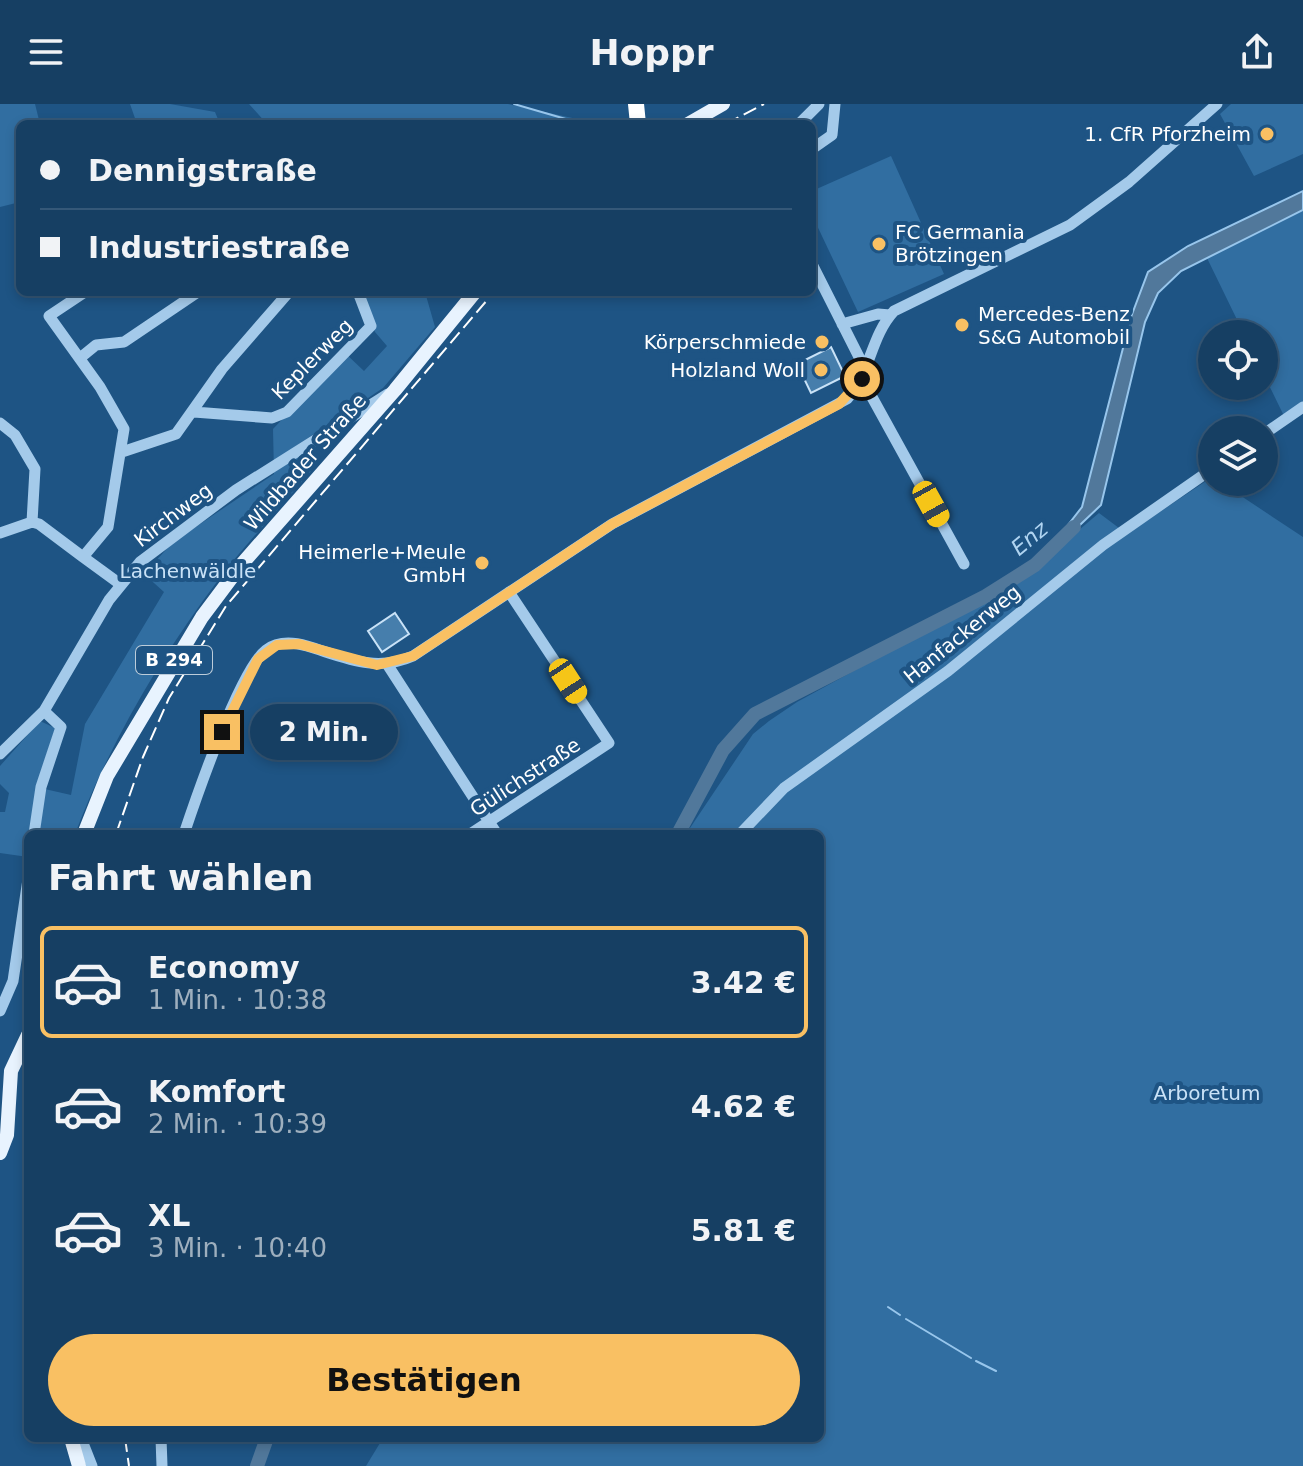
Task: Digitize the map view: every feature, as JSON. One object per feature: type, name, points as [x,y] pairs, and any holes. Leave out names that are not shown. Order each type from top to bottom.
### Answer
[{"type":"main road","points":[[695,120],[723,104]]},
{"type":"main road","name":"Wildbader Straße","points":[[86,830],[107,776],[202,617],[241,565],[395,390],[472,296]]},
{"type":"main road","points":[[0,1153],[7,1135],[9,1081],[22,1063]]},
{"type":"main road","points":[[72,1442],[79,1466]]},
{"type":"street","points":[[803,120],[819,104]]},
{"type":"street","points":[[816,146],[832,135],[835,104]]},
{"type":"street","points":[[185,830],[222,732],[255,665],[266,650],[292,643],[352,661],[387,664],[413,656],[656,499],[839,404],[862,379],[877,333],[890,315],[917,297],[1042,239],[1090,212],[1129,182],[1217,104]]},
{"type":"street","points":[[816,272],[859,357],[862,379],[964,564]]},
{"type":"street","points":[[79,296],[49,316],[80,358],[124,429],[148,441]]},
{"type":"street","points":[[80,358],[96,345],[124,342],[192,296]]},
{"type":"street","points":[[122,452],[176,434],[222,369],[286,296]]},
{"type":"street","name":"Keplerweg","points":[[194,412],[272,418],[287,412],[371,326],[360,296]]},
{"type":"street","points":[[842,324],[878,314],[890,315]]},
{"type":"street","name":"Kirchweg","points":[[0,754],[44,711],[120,584],[168,538],[395,390]]},
{"type":"street","points":[[1278,424],[1303,407]]},
{"type":"street","points":[[349,419],[365,424]]},
{"type":"street","points":[[0,423],[8,426],[15,435],[35,469],[32,522]]},
{"type":"street","points":[[83,557],[108,527],[124,429]]},
{"type":"street","name":"Hanfackerweg","points":[[744,830],[784,788],[948,671],[1103,545],[1198,479]]},
{"type":"street","points":[[0,533],[32,522],[45,526],[120,584]]},
{"type":"street","name":"Gülichstraße","points":[[476,830],[609,743],[509,592]]},
{"type":"street","points":[[387,664],[494,830]]},
{"type":"street","points":[[35,830],[41,787],[61,727],[44,711]]},
{"type":"street","points":[[0,1011],[13,981],[24,906]]},
{"type":"street","points":[[83,1442],[92,1466]]},
{"type":"street","points":[[161,1442],[162,1466]]},
{"type":"green space","points":[[0,104],[35,104],[39,120],[16,120],[16,203],[0,207]]},
{"type":"green space","points":[[130,104],[170,104],[215,112],[218,120],[136,120]]},
{"type":"green space","points":[[249,104],[508,104],[582,120],[263,120]]},
{"type":"green space","name":"1. CfR Pforzheim","points":[[1231,104],[1303,104],[1303,154],[1254,176],[1220,114]]},
{"type":"green space","name":"FC Germania Brötzingen","points":[[891,156],[944,274],[858,312],[816,223],[816,189]]},
{"type":"green space","points":[[1303,210],[1303,402],[1284,416],[1276,400],[1278,320],[1237,320],[1207,258]]},
{"type":"green space","name":"Lachenwäldle","points":[[362,296],[426,296],[435,327],[383,388],[293,448],[311,471],[230,565],[177,639],[120,734],[77,830],[24,830],[24,856],[0,853],[0,812],[5,812],[9,793],[0,784],[0,766],[40,721],[55,728],[36,787],[71,795],[85,724],[164,592],[144,574],[172,543],[274,474],[273,429],[345,353],[364,371],[387,346],[375,332]]},
{"type":"green space","name":"Arboretum","points":[[1198,486],[1198,496],[1241,496],[1303,537],[1303,1466],[366,1466],[381,1442],[824,1442],[824,830],[689,830],[753,734],[769,721],[797,702],[991,596],[1034,568],[1099,513],[1127,534]]},
{"type":"shaded area","points":[[1303,191],[1303,210],[1181,271],[1158,293],[1145,322],[1101,505],[1064,540],[1061,534],[1082,507],[1131,317],[1148,272],[1188,246]]},
{"type":"building","name":"Holzland Woll","points":[[831,347],[845,376],[811,393],[797,364]]},
{"type":"building","points":[[395,613],[409,634],[382,652],[368,631]]},
{"type":"waterway","points":[[514,104],[569,120]]},
{"type":"waterway","name":"Enz","points":[[680,830],[723,750],[755,714],[986,596],[1035,565],[1074,527]]},
{"type":"waterway","points":[[888,1307],[900,1315]]},
{"type":"waterway","points":[[906,1319],[971,1358]]},
{"type":"waterway","points":[[976,1361],[996,1371]]},
{"type":"waterway","name":"Enz","points":[[257,1466],[266,1442]]},
{"type":"railway","points":[[734,120],[764,104]]},
{"type":"railway","points":[[117,830],[143,757],[169,698],[226,606],[491,296]]},
{"type":"railway","points":[[126,1442],[129,1466]]},
{"type":"place","name":"1. CfR Pforzheim","points":[[1267,134]]},
{"type":"place","name":"FC Germania Brötzingen","points":[[879,244]]},
{"type":"place","name":"Mercedes-Benz S&G Automobil","points":[[962,325]]},
{"type":"place","name":"Körperschmiede","points":[[822,342]]},
{"type":"place","name":"Holzland Woll","points":[[821,370]]},
{"type":"place","name":"Heimerle+Meule GmbH","points":[[482,563]]},
{"type":"route","points":[[222,732],[255,665],[270,648],[292,643],[377,665],[396,663],[413,656],[612,524],[839,404],[856,390],[862,379]]}]
